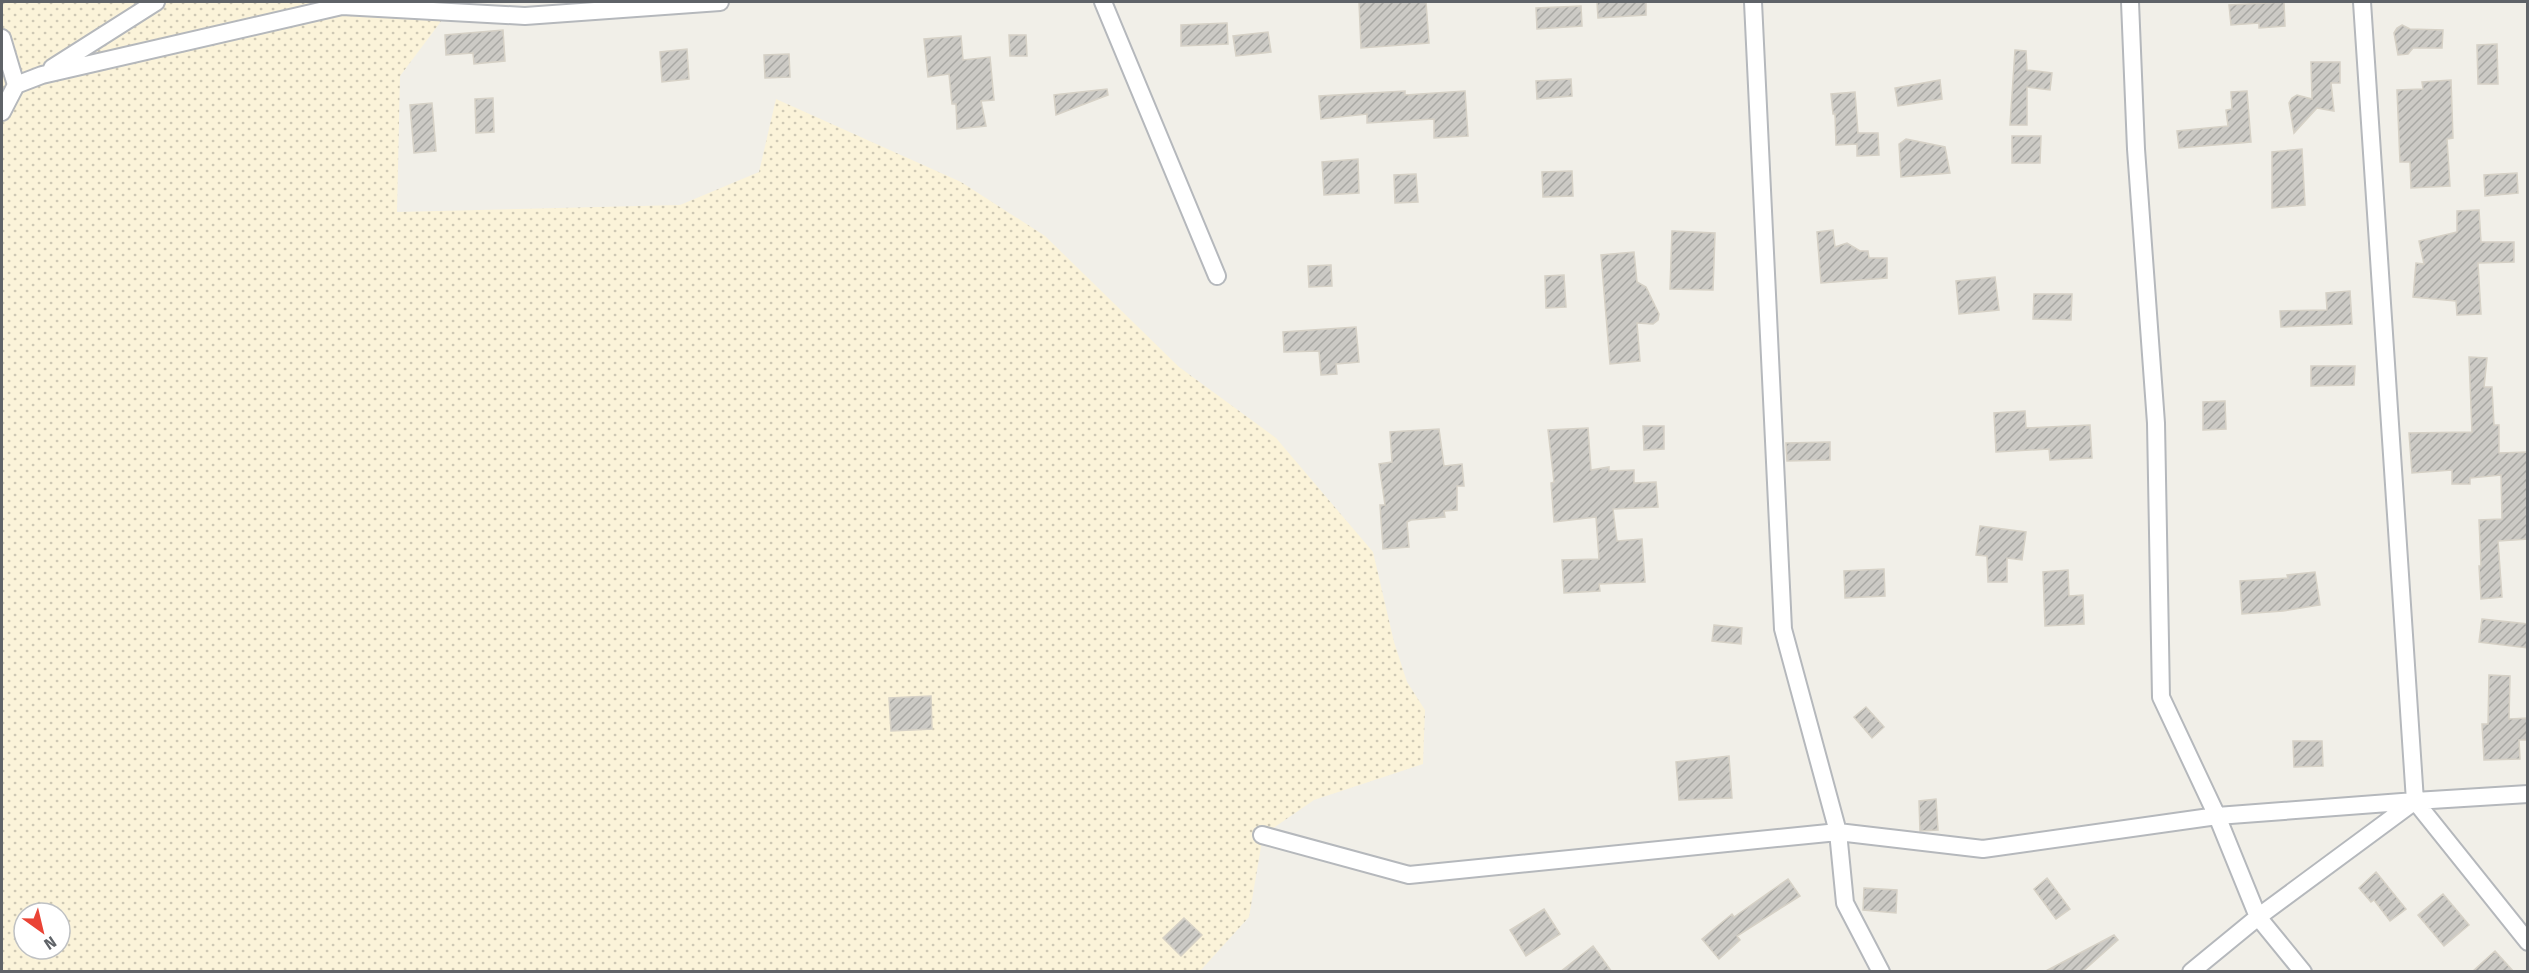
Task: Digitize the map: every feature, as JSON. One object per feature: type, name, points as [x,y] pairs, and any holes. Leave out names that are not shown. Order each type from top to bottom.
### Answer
[{"type":"street","points":[[42,75],[156,2]]},
{"type":"street","points":[[2,112],[16,85],[42,75],[342,6],[525,16],[720,2]]},
{"type":"street","points":[[1104,2],[1217,276]]},
{"type":"street","points":[[1753,2],[1783,629],[1838,832],[1845,903],[1881,972]]},
{"type":"street","points":[[2130,2],[2136,149],[2156,423],[2161,697],[2217,816],[2258,916],[2302,972]]},
{"type":"street","points":[[2362,2],[2415,801],[2528,942]]},
{"type":"street","points":[[2,38],[16,85]]},
{"type":"street","points":[[1262,835],[1409,875],[1838,832],[1983,849],[2217,816],[2528,794]]},
{"type":"street","points":[[2191,972],[2258,916],[2415,801]]},
{"type":"sand","points":[[2,2],[469,2],[451,8],[400,76],[397,212],[680,205],[759,172],[776,99],[961,182],[1045,236],[1179,367],[1276,438],[1373,552],[1394,642],[1407,682],[1425,710],[1423,764],[1314,800],[1263,835],[1249,917],[1200,971],[2,972]]},
{"type":"building","points":[[1359,2],[1426,2],[1429,43],[1361,48]]},
{"type":"building","points":[[1597,2],[1646,2],[1646,15],[1598,18]]},
{"type":"building","points":[[2284,2],[2285,26],[2259,28],[2259,23],[2231,25],[2229,5]]},
{"type":"building","points":[[1581,6],[1582,26],[1537,29],[1536,8]]},
{"type":"building","points":[[1227,23],[1228,44],[1181,46],[1181,25]]},
{"type":"building","points":[[2402,25],[2410,29],[2443,30],[2442,48],[2413,48],[2408,54],[2398,55],[2394,33]]},
{"type":"building","points":[[503,30],[505,61],[474,64],[473,53],[446,55],[445,35]]},
{"type":"building","points":[[1268,32],[1271,52],[1236,56],[1233,36]]},
{"type":"building","points":[[1009,35],[1026,35],[1027,56],[1010,56]]},
{"type":"building","points":[[961,36],[963,60],[990,57],[994,100],[981,101],[986,126],[957,129],[956,104],[952,104],[949,74],[928,77],[924,39]]},
{"type":"building","points":[[2497,44],[2498,84],[2478,84],[2477,45]]},
{"type":"building","points":[[687,49],[689,79],[662,82],[660,52]]},
{"type":"building","points":[[2015,50],[2026,51],[2027,70],[2052,73],[2050,90],[2027,87],[2027,125],[2010,125]]},
{"type":"building","points":[[789,54],[790,77],[765,78],[764,55]]},
{"type":"building","points":[[2311,62],[2340,62],[2340,83],[2331,83],[2334,111],[2317,108],[2294,133],[2289,103],[2297,95],[2312,99]]},
{"type":"building","points":[[1571,79],[1572,96],[1537,99],[1536,81]]},
{"type":"building","points":[[1940,80],[1942,99],[1898,106],[1895,88]]},
{"type":"building","points":[[2451,80],[2453,138],[2447,139],[2450,186],[2411,188],[2410,162],[2400,162],[2397,90],[2423,89],[2422,82]]},
{"type":"building","points":[[1107,89],[1108,95],[1056,115],[1054,95]]},
{"type":"building","points":[[1405,91],[1405,95],[1465,91],[1468,136],[1434,138],[1434,119],[1367,123],[1367,114],[1321,119],[1319,96]]},
{"type":"building","points":[[2247,91],[2251,142],[2179,148],[2177,131],[2228,126],[2226,110],[2232,109],[2231,92]]},
{"type":"building","points":[[1855,92],[1858,133],[1878,133],[1879,155],[1857,156],[1857,144],[1836,145],[1835,114],[1833,114],[1831,94]]},
{"type":"building","points":[[493,98],[494,132],[476,133],[475,99]]},
{"type":"building","points":[[432,103],[436,151],[414,153],[410,105]]},
{"type":"building","points":[[2012,136],[2041,136],[2040,163],[2012,163]]},
{"type":"building","points":[[1906,139],[1945,147],[1950,173],[1901,177],[1899,144]]},
{"type":"building","points":[[2302,149],[2305,205],[2272,208],[2272,152]]},
{"type":"building","points":[[1358,159],[1359,193],[1324,195],[1322,162]]},
{"type":"building","points":[[1572,171],[1573,196],[1543,197],[1542,172]]},
{"type":"building","points":[[2517,173],[2518,193],[2485,196],[2484,175]]},
{"type":"building","points":[[1416,174],[1418,202],[1395,203],[1394,175]]},
{"type":"building","points":[[2479,210],[2481,242],[2514,242],[2514,262],[2478,263],[2481,314],[2457,315],[2456,301],[2413,297],[2416,263],[2424,264],[2419,241],[2457,232],[2457,211]]},
{"type":"building","points":[[1833,230],[1835,247],[1847,243],[1860,251],[1868,251],[1869,258],[1887,258],[1887,278],[1821,283],[1817,232]]},
{"type":"building","points":[[1672,231],[1715,233],[1713,290],[1670,289]]},
{"type":"building","points":[[1634,252],[1637,282],[1646,287],[1659,314],[1658,320],[1653,324],[1637,323],[1640,361],[1610,364],[1601,255]]},
{"type":"building","points":[[1331,265],[1332,286],[1309,287],[1308,266]]},
{"type":"building","points":[[1564,275],[1566,307],[1546,308],[1545,276]]},
{"type":"building","points":[[1995,277],[1999,310],[1959,314],[1956,281]]},
{"type":"building","points":[[2350,291],[2352,324],[2281,327],[2280,311],[2327,310],[2326,293]]},
{"type":"building","points":[[2034,294],[2072,294],[2071,320],[2033,319]]},
{"type":"building","points":[[1356,327],[1359,362],[1336,364],[1337,374],[1321,375],[1319,351],[1284,352],[1283,332]]},
{"type":"building","points":[[2469,357],[2487,358],[2484,387],[2492,387],[2494,425],[2499,425],[2499,453],[2528,452],[2528,539],[2498,541],[2502,597],[2481,599],[2479,520],[2502,519],[2501,475],[2470,478],[2470,484],[2452,484],[2452,470],[2412,473],[2409,433],[2472,432]]},
{"type":"building","points":[[2311,366],[2355,366],[2354,385],[2311,386]]},
{"type":"building","points":[[2225,401],[2226,429],[2203,430],[2203,402]]},
{"type":"building","points":[[2025,411],[2026,428],[2090,425],[2092,458],[2050,460],[2049,449],[1996,452],[1994,413]]},
{"type":"building","points":[[1643,426],[1664,426],[1664,449],[1644,450]]},
{"type":"building","points":[[1588,428],[1591,470],[1609,467],[1609,471],[1634,470],[1634,483],[1656,482],[1658,507],[1613,509],[1617,541],[1642,539],[1645,582],[1599,584],[1600,591],[1564,593],[1562,560],[1599,559],[1596,517],[1554,522],[1551,483],[1554,482],[1548,430]]},
{"type":"building","points":[[1439,429],[1444,466],[1462,464],[1464,486],[1457,486],[1457,510],[1444,511],[1445,517],[1407,522],[1409,547],[1383,549],[1380,505],[1385,505],[1379,464],[1392,462],[1390,432]]},
{"type":"building","points":[[1830,442],[1830,460],[1787,461],[1786,443]]},
{"type":"building","points":[[1980,526],[2026,532],[2022,560],[2007,558],[2007,582],[1988,582],[1987,556],[1976,555]]},
{"type":"building","points":[[1884,569],[1885,596],[1845,598],[1844,571]]},
{"type":"building","points":[[2068,570],[2069,596],[2083,595],[2084,624],[2045,626],[2043,572]]},
{"type":"building","points":[[2315,572],[2320,605],[2242,614],[2240,581],[2288,578],[2287,575]]},
{"type":"building","points":[[2482,619],[2528,624],[2528,648],[2479,642]]},
{"type":"building","points":[[1714,625],[1742,628],[1741,644],[1712,641]]},
{"type":"building","points":[[2489,675],[2510,676],[2509,719],[2528,718],[2528,740],[2519,740],[2520,759],[2484,760],[2482,724],[2488,724]]},
{"type":"building","points":[[931,696],[932,729],[891,731],[889,698]]},
{"type":"building","points":[[1866,707],[1884,727],[1872,738],[1854,717]]},
{"type":"building","points":[[2293,741],[2322,741],[2323,766],[2294,767]]},
{"type":"building","points":[[1729,756],[1732,798],[1679,800],[1676,762]]},
{"type":"building","points":[[1936,799],[1938,830],[1920,831],[1919,801]]},
{"type":"building","points":[[2376,872],[2406,909],[2390,921],[2374,900],[2371,902],[2359,888]]},
{"type":"building","points":[[2047,878],[2070,909],[2056,919],[2034,889]]},
{"type":"building","points":[[1788,879],[1800,896],[1737,936],[1740,940],[1719,959],[1702,939],[1732,914],[1734,917]]},
{"type":"building","points":[[1864,888],[1897,890],[1896,913],[1863,910]]},
{"type":"building","points":[[2443,894],[2469,925],[2444,946],[2418,915]]},
{"type":"building","points":[[1544,909],[1560,934],[1526,956],[1510,930]]},
{"type":"building","points":[[1184,918],[1202,935],[1181,956],[1163,938]]},
{"type":"building","points":[[2114,935],[2118,940],[2082,972],[2044,972]]},
{"type":"building","points":[[1593,946],[1612,972],[1560,972]]},
{"type":"building","points":[[2495,951],[2514,972],[2472,972]]}]
